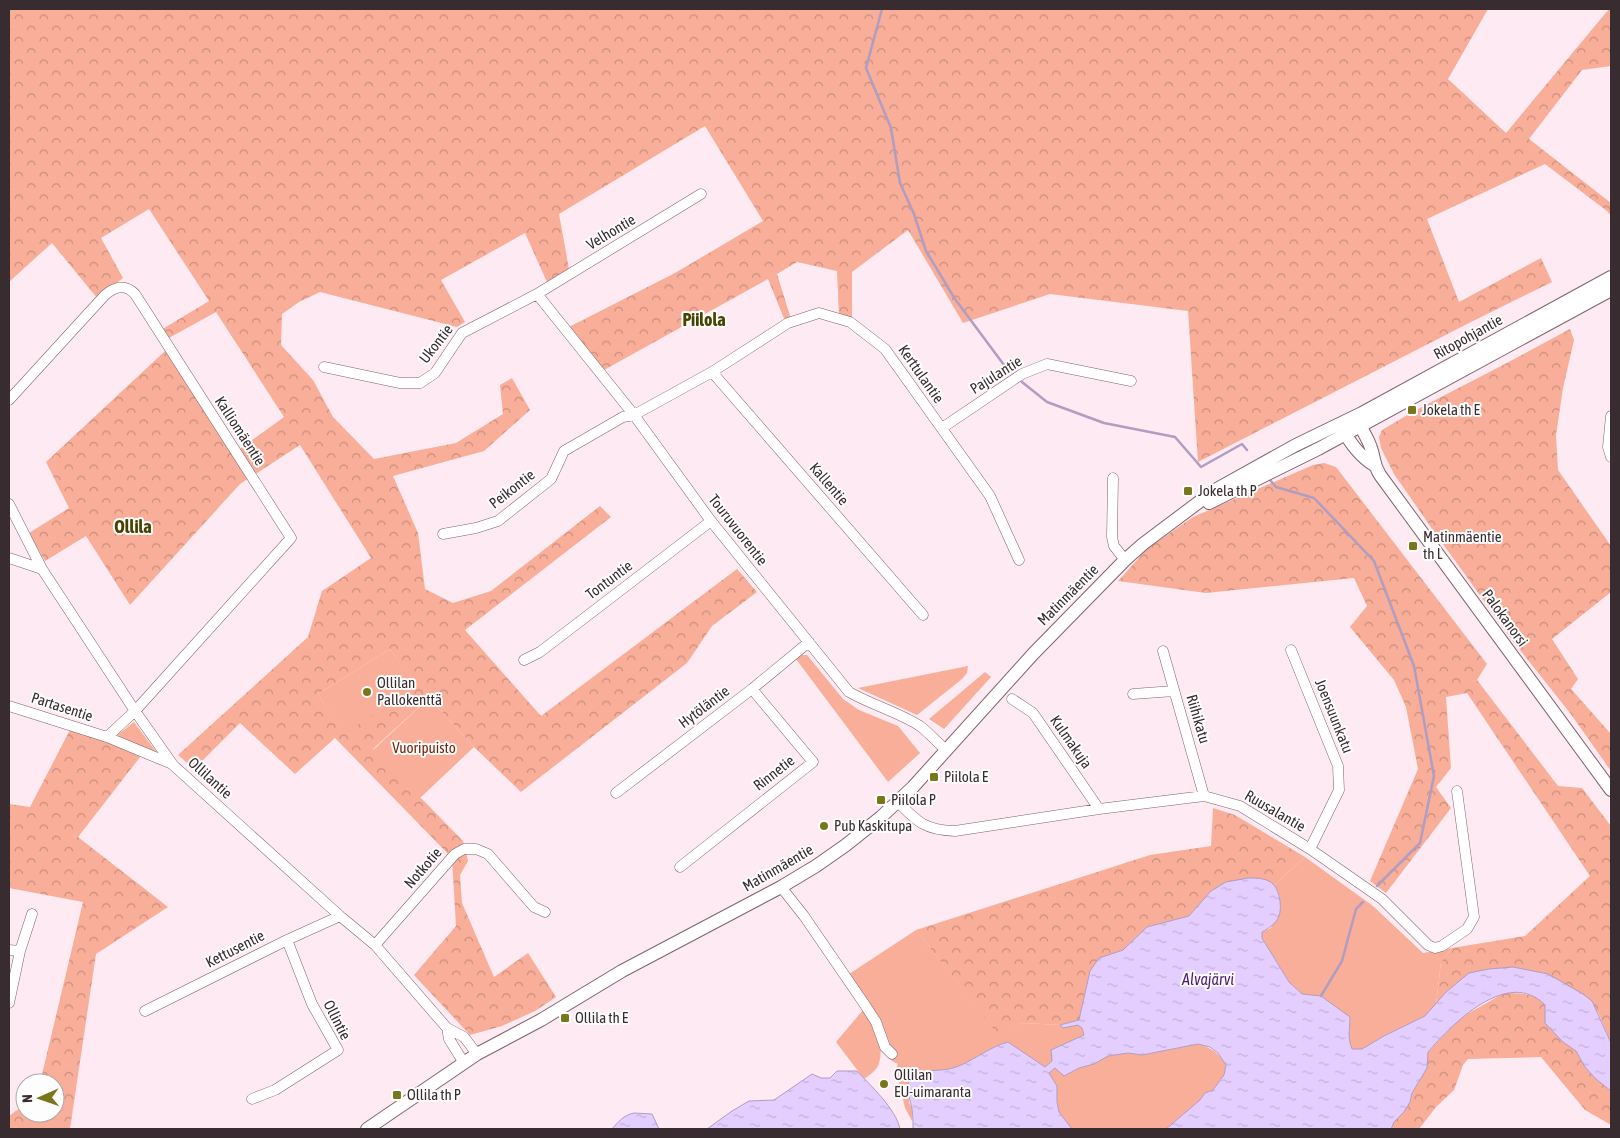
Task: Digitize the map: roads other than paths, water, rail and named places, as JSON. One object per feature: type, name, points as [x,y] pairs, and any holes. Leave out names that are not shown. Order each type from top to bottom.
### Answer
[{"type":"main road","name":"Ritopohjantie","points":[[1358,421],[1611,277]]},
{"type":"main road","name":"Ritopohjantie","points":[[1343,429],[1611,290]]},
{"type":"main road","name":"Palokanorsi","points":[[1358,421],[1371,448],[1374,465]]},
{"type":"main road","name":"Palokanorsi","points":[[1343,429],[1356,450],[1364,459],[1374,465],[1611,790]]},
{"type":"main road","name":"Matinmäentie","points":[[367,1129],[478,1054],[541,1020],[622,972],[780,887],[816,866],[846,845],[898,802],[1038,648],[1125,560],[1144,544],[1186,513],[1257,480],[1343,429]]},
{"type":"street","name":"Velhontie","points":[[537,294],[701,194]]},
{"type":"street","name":"Kalliomäentie","points":[[9,400],[105,295],[112,289],[122,286],[130,289],[291,538],[135,711]]},
{"type":"street","name":"Ukontie","points":[[324,368],[400,382],[420,383],[435,373],[462,333],[537,294]]},
{"type":"street","name":"Touruvuorentie","points":[[537,294],[634,415],[711,521],[849,692],[921,727],[946,750]]},
{"type":"street","name":"Kerttulantie","points":[[634,415],[712,372],[788,323],[819,313],[850,322],[886,349],[990,496],[1019,560]]},
{"type":"street","name":"Pajulantie","points":[[942,428],[1022,374],[1047,364],[1131,381]]},
{"type":"street","name":"Kallentie","points":[[712,372],[924,615]]},
{"type":"street","name":"Peikontie","points":[[443,534],[476,528],[498,521],[550,479],[564,451],[622,418],[634,415]]},
{"type":"street","points":[[1611,416],[1608,447],[1611,457]]},
{"type":"street","points":[[1113,478],[1112,537],[1114,546],[1125,560]]},
{"type":"street","name":"Ollilantie","points":[[9,504],[42,570],[173,765],[340,916],[376,945],[447,1028],[464,1037],[478,1054]]},
{"type":"street","name":"Tontuntie","points":[[524,660],[540,652],[711,521]]},
{"type":"street","points":[[9,558],[42,570]]},
{"type":"street","name":"Hytöläntie","points":[[616,793],[752,689],[809,642]]},
{"type":"street","name":"Joensuunkatu","points":[[1291,650],[1338,766],[1339,790],[1310,849]]},
{"type":"street","name":"Riihikatu","points":[[1163,651],[1204,796]]},
{"type":"street","name":"Rinnetie","points":[[680,867],[812,762],[752,689]]},
{"type":"street","points":[[1133,694],[1174,691]]},
{"type":"street","name":"Kulmakuja","points":[[1012,699],[1033,713],[1099,809]]},
{"type":"street","name":"Partasentie","points":[[9,706],[107,737],[173,765]]},
{"type":"street","name":"Partasentie","points":[[107,737],[135,711]]},
{"type":"street","name":"Ruusalantie","points":[[898,802],[918,822],[938,830],[955,831],[1099,809],[1204,796],[1240,806],[1310,849],[1382,900],[1428,945],[1435,948],[1442,946],[1467,929],[1474,917],[1456,791]]},
{"type":"street","name":"Notkotie","points":[[376,945],[455,854],[464,849],[476,849],[488,854],[534,907],[545,912]]},
{"type":"street","points":[[780,887],[804,916],[865,1005],[876,1022],[885,1046],[892,1054]]},
{"type":"street","points":[[9,1002],[20,951],[32,914]]},
{"type":"street","name":"Kettusentie","points":[[145,1011],[287,940],[340,916]]},
{"type":"street","name":"Ollintie","points":[[252,1099],[275,1090],[338,1050],[312,1004],[287,940]]},
{"type":"street","points":[[9,950],[20,951]]},
{"type":"street","name":"Ollilantie","points":[[447,1028],[449,1039],[464,1063]]},
{"type":"water","name":"Alvajärvi","points":[[1259,878],[1269,881],[1276,888],[1280,900],[1278,919],[1262,932],[1262,938],[1289,982],[1302,994],[1321,996],[1350,1017],[1349,1037],[1352,1049],[1362,1049],[1425,1016],[1446,992],[1469,973],[1513,967],[1548,974],[1592,1001],[1611,1043],[1611,1091],[1585,1067],[1576,1051],[1563,1042],[1545,1023],[1545,1005],[1530,995],[1514,992],[1498,996],[1482,1004],[1466,1015],[1438,1040],[1428,1052],[1427,1068],[1412,1093],[1410,1102],[1404,1112],[1394,1122],[1391,1129],[1166,1129],[1200,1100],[1205,1093],[1213,1090],[1224,1075],[1226,1065],[1218,1053],[1210,1047],[1198,1044],[1142,1055],[1128,1053],[1108,1056],[1064,1076],[1055,1068],[1049,1073],[1057,1086],[1059,1112],[1072,1129],[913,1129],[908,1086],[914,1071],[944,1070],[956,1067],[1008,1042],[1045,1067],[1052,1061],[1051,1050],[1084,1035],[1082,1028],[1078,1025],[1063,1028],[1060,1025],[1079,1020],[1090,971],[1099,958],[1123,950],[1147,927],[1189,916],[1211,891],[1226,882]]},
{"type":"water","points":[[837,1071],[857,1071],[894,1114],[900,1129],[707,1129],[749,1101],[774,1100],[812,1074],[821,1078],[830,1078]]},
{"type":"water","points":[[634,1113],[652,1114],[659,1129],[612,1129],[624,1117]]},
{"type":"waterway","points":[[882,9],[866,68],[891,128],[900,183],[914,214],[926,251],[955,299],[1011,372]]},
{"type":"waterway","points":[[1022,382],[1047,402],[1104,423],[1175,437],[1201,467],[1242,444],[1247,450]]},
{"type":"waterway","points":[[1270,480],[1276,487],[1314,498],[1374,561],[1414,666],[1434,776],[1420,843],[1377,886]]},
{"type":"waterway","points":[[1321,996],[1342,961],[1356,909],[1363,902]]},
{"type":"place","name":"Jokela th E","points":[[1412,410]]},
{"type":"place","name":"Jokela th P","points":[[1188,491]]},
{"type":"place","name":"Matinmäentie th L","points":[[1413,546]]},
{"type":"place","name":"Ollilan Pallokenttä","points":[[367,692]]},
{"type":"place","name":"Piilola E","points":[[934,777]]},
{"type":"place","name":"Piilola P","points":[[881,800]]},
{"type":"place","name":"Pub Kaskitupa","points":[[824,826]]},
{"type":"place","name":"Ollila th E","points":[[565,1018]]},
{"type":"place","name":"Ollilan EU-uimaranta","points":[[884,1084]]},
{"type":"place","name":"Ollila th P","points":[[397,1095]]},
{"type":"district","name":"Piilola","points":[[704,320]]},
{"type":"district","name":"Ollila","points":[[133,527]]},
{"type":"park label","name":"Vuoripuisto","points":[[424,748]]}]
